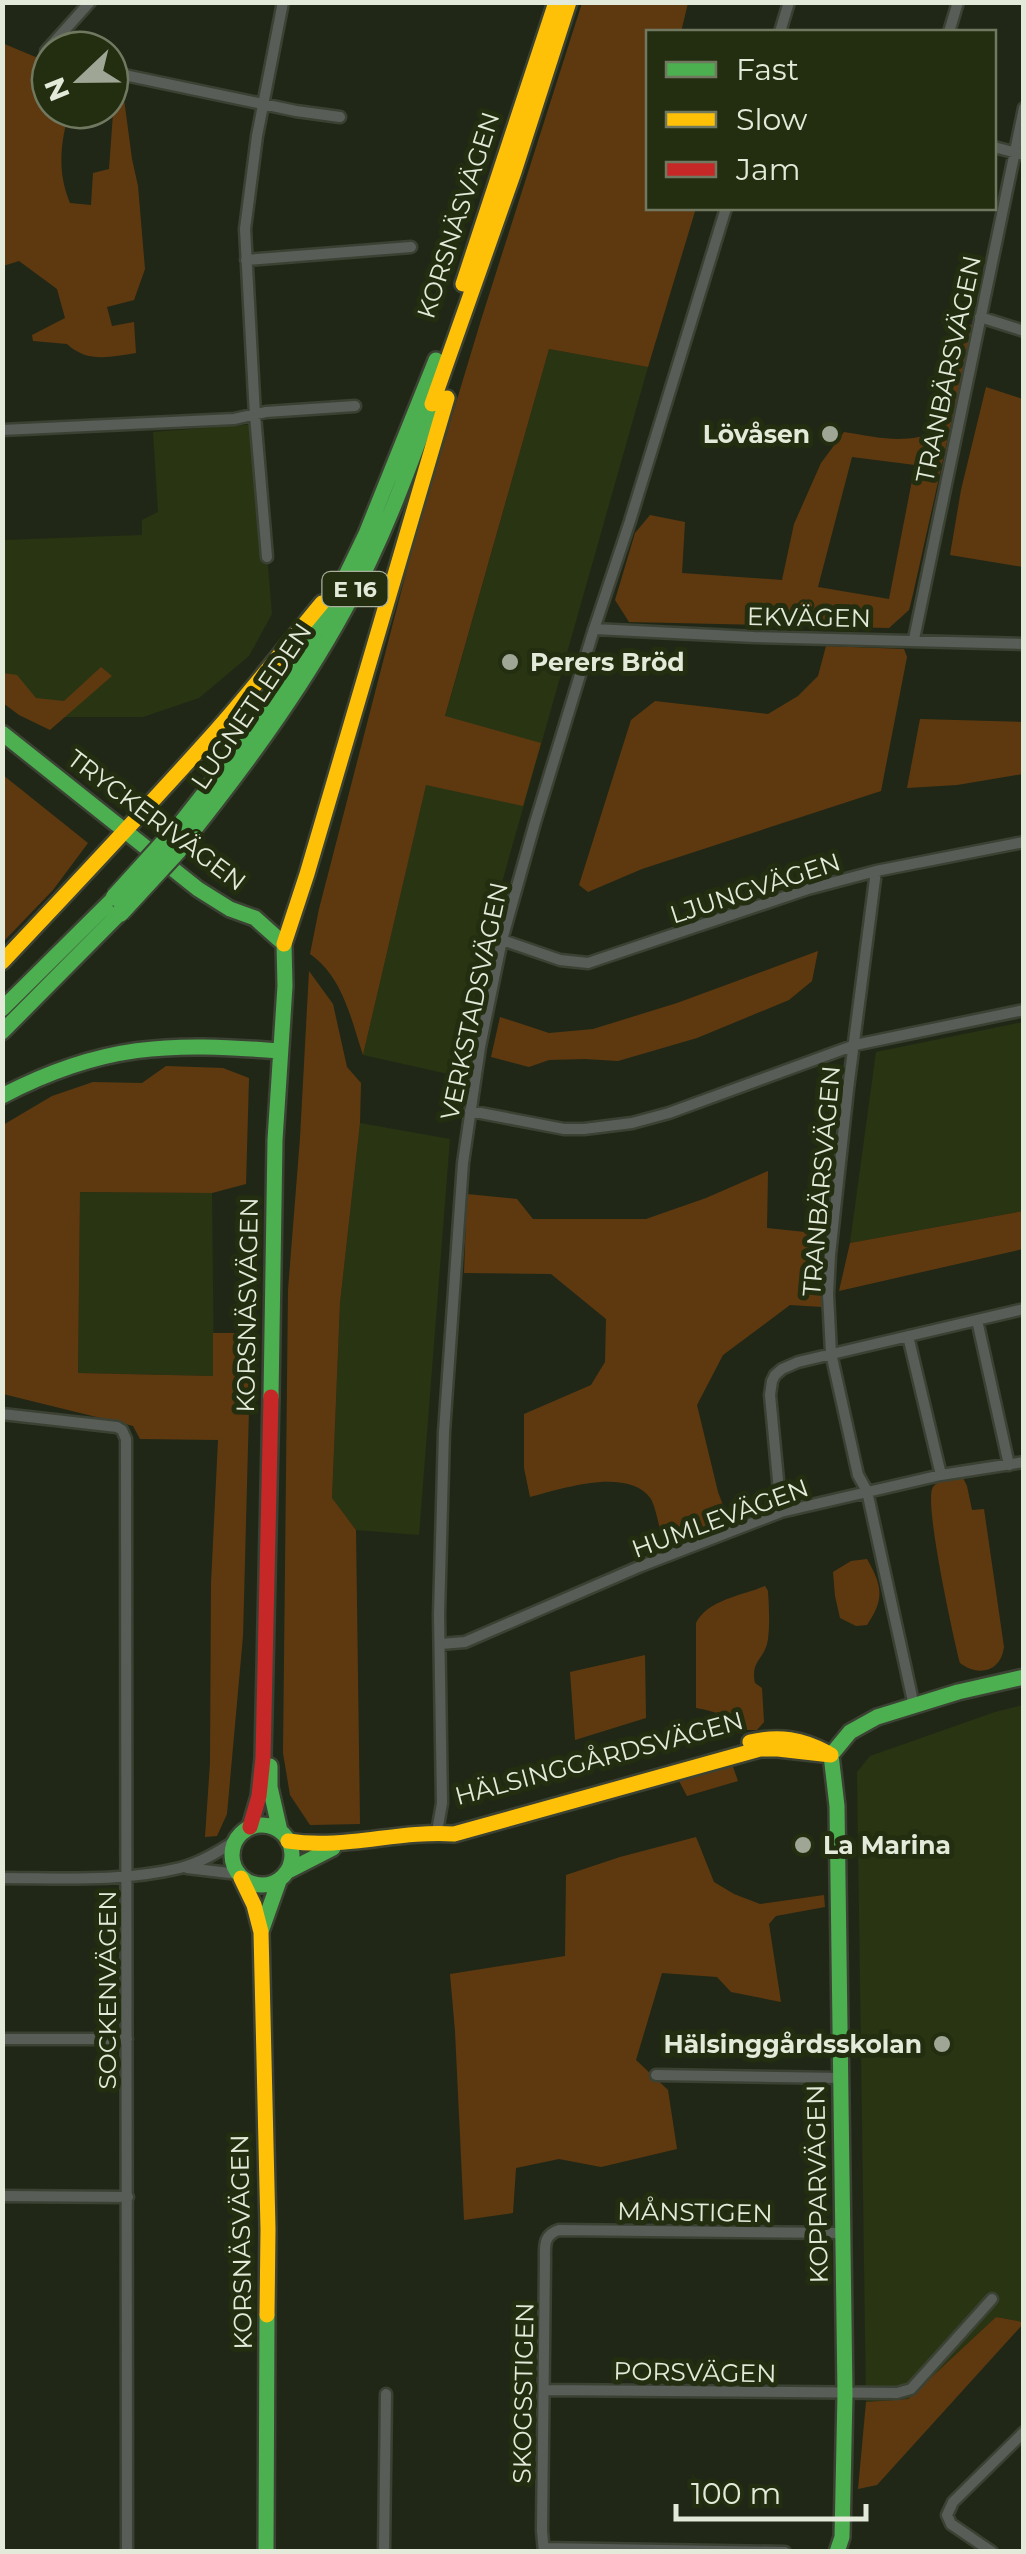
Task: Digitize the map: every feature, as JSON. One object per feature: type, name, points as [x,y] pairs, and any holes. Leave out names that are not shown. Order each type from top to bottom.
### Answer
[{"type":"main road","name":"KORSNÄSVÄGEN","points":[[403,442],[447,329],[556,2]]},
{"type":"main road","name":"KORSNÄSVÄGEN","points":[[511,182],[570,2]]},
{"type":"main road","name":"E 16","points":[[284,944],[511,182]]},
{"type":"main road","name":"LUGNETLEDEN","points":[[2,1032],[176,841],[268,733],[308,672],[359,582],[396,501],[511,182]]},
{"type":"main road","name":"E 16","points":[[2,962],[216,732],[324,600],[403,442]]},
{"type":"main road","name":"LUGNETLEDEN","points":[[176,841],[312,638],[366,534],[403,442]]},
{"type":"main road","name":"TRYCKERIVÄGEN","points":[[2,732],[198,889],[230,909],[254,918],[284,944]]},
{"type":"main road","name":"LUGNETLEDEN","points":[[2,1009],[118,905]]},
{"type":"main road","name":"KORSNÄSVÄGEN","points":[[250,1827],[260,1786],[266,1667],[272,1222],[287,964],[284,944]]},
{"type":"main road","points":[[2,1096],[90,1057],[134,1048],[219,1045],[280,1052]]},
{"type":"main road","name":"KORSNÄSVÄGEN","points":[[266,1667],[270,1787],[284,1836]]},
{"type":"main road","points":[[831,1755],[850,1732],[877,1718],[958,1692],[1024,1677]]},
{"type":"main road","name":"HÄLSINGGÅRDSVÄGEN","points":[[284,1836],[310,1846],[337,1846],[437,1832],[454,1834],[760,1749],[831,1755]]},
{"type":"main road","name":"KOPPARVÄGEN","points":[[831,1755],[838,1806],[844,2394],[842,2537],[837,2552]]},
{"type":"main road","points":[[266,1825],[284,1836],[292,1858],[284,1876],[262,1886],[250,1884],[240,1876],[232,1859],[235,1840],[250,1827],[266,1825]]},
{"type":"main road","name":"HÄLSINGGÅRDSVÄGEN","points":[[284,1876],[337,1846]]},
{"type":"main road","name":"KORSNÄSVÄGEN","points":[[240,1876],[261,1932],[268,2229],[266,2552]]},
{"type":"main road","name":"KORSNÄSVÄGEN","points":[[261,1932],[284,1876]]},
{"type":"street","points":[[65,30],[90,2]]},
{"type":"street","points":[[266,557],[244,240],[263,104],[283,2]]},
{"type":"street","points":[[781,30],[790,2]]},
{"type":"street","points":[[950,30],[958,2]]},
{"type":"street","points":[[130,76],[340,117]]},
{"type":"street","name":"TRANBÄRSVÄGEN","points":[[914,639],[980,317],[1019,154],[1024,108]]},
{"type":"street","name":"VERKSTADSVÄGEN","points":[[437,1832],[442,1804],[439,1596],[444,1432],[460,1195],[470,1111],[502,940],[594,628],[725,210]]},
{"type":"street","points":[[246,260],[411,247]]},
{"type":"street","points":[[980,317],[1024,331]]},
{"type":"street","points":[[2,430],[234,418],[355,406]]},
{"type":"street","name":"EKVÄGEN","points":[[594,628],[754,637],[1024,644]]},
{"type":"street","name":"LJUNGVÄGEN","points":[[502,940],[560,960],[588,963],[808,889],[876,871],[1024,842]]},
{"type":"street","name":"TRANBÄRSVÄGEN","points":[[876,871],[828,1294],[831,1353],[858,1475],[867,1492],[914,1706]]},
{"type":"street","points":[[470,1111],[564,1129],[632,1123],[855,1044],[1024,1010]]},
{"type":"street","points":[[781,1512],[771,1402],[776,1375],[788,1366],[831,1353],[1024,1309]]},
{"type":"street","points":[[977,1320],[1009,1464]]},
{"type":"street","points":[[908,1336],[941,1475]]},
{"type":"street","name":"SOCKENVÄGEN","points":[[2,1414],[122,1430],[128,1450],[127,2552]]},
{"type":"street","name":"HUMLEVÄGEN","points":[[441,1644],[465,1642],[641,1566],[781,1512],[941,1475],[1024,1462]]},
{"type":"street","points":[[2,1878],[108,1878],[182,1868],[235,1840]]},
{"type":"street","points":[[182,1868],[240,1876]]},
{"type":"street","points":[[2,2040],[126,2039]]},
{"type":"street","points":[[656,2075],[840,2078]]},
{"type":"street","points":[[2,2196],[128,2197]]},
{"type":"street","name":"MÅNSTIGEN","points":[[548,2236],[560,2230],[842,2234]]},
{"type":"street","name":"SKOGSSTIGEN","points":[[544,2550],[548,2236]]},
{"type":"street","name":"PORSVÄGEN","points":[[544,2390],[897,2393],[911,2388],[992,2299]]},
{"type":"street","points":[[384,2552],[386,2394]]},
{"type":"street","points":[[992,2552],[952,2525],[948,2517],[953,2502],[1024,2432]]},
{"type":"street","points":[[544,2550],[785,2552]]},
{"type":"shaded area","points":[[582,3],[688,3],[681,30],[646,30],[646,210],[695,210],[648,367],[549,349],[445,716],[541,743],[523,806],[426,785],[363,1055],[338,987],[331,974],[310,954],[414,542]]},
{"type":"shaded area","points":[[2,43],[30,55],[30,130],[65,130],[61,157],[70,203],[91,205],[93,173],[109,169],[112,130],[128,130],[138,186],[145,269],[134,300],[107,307],[112,326],[134,322],[136,353],[91,356],[67,344],[33,341],[32,335],[65,318],[57,289],[19,261],[3,266]]},
{"type":"shaded area","points":[[962,324],[973,325],[909,610],[889,628],[629,622],[615,600],[635,533],[650,515],[685,522],[682,573],[782,580],[794,524],[821,463],[844,432],[905,439],[942,430]],"holes":[[[852,457],[915,465],[889,599],[818,587]]]},
{"type":"shaded area","points":[[549,349],[648,367],[495,907],[457,1076],[363,1055],[426,784]]},
{"type":"shaded area","points":[[986,387],[1023,399],[1023,567],[950,555]]},
{"type":"shaded area","points":[[256,424],[272,614],[249,656],[199,698],[143,717],[60,717],[3,678],[2,540],[142,535],[142,520],[158,512],[153,432]]},
{"type":"shaded area","points":[[826,646],[904,649],[907,657],[881,791],[642,869],[588,892],[579,885],[631,720],[655,701],[768,714],[798,696],[818,676]]},
{"type":"shaded area","points":[[101,667],[112,676],[50,730],[3,703],[3,673],[17,675],[36,698],[64,701]]},
{"type":"shaded area","points":[[920,719],[1023,722],[1023,774],[957,785],[907,788]]},
{"type":"shaded area","points":[[3,775],[88,843],[53,890],[3,942]]},
{"type":"shaded area","points":[[818,951],[812,981],[789,1000],[697,1038],[618,1061],[549,1060],[529,1067],[491,1057],[500,1017],[549,1033],[593,1029]]},
{"type":"shaded area","points":[[309,971],[333,1004],[347,1067],[361,1083],[340,1303],[332,1498],[356,1530],[360,1824],[310,1825],[290,1795],[283,1753],[288,1290]]},
{"type":"shaded area","points":[[1023,1022],[1023,1211],[850,1243],[876,1052]]},
{"type":"shaded area","points":[[166,1066],[223,1068],[249,1078],[246,1184],[212,1193],[80,1192],[78,1373],[213,1376],[213,1333],[251,1333],[243,1636],[227,1814],[217,1836],[205,1837],[218,1440],[140,1439],[133,1426],[3,1394],[3,1125],[52,1096],[93,1082],[142,1083]]},
{"type":"shaded area","points":[[360,1123],[450,1139],[419,1535],[356,1530],[332,1499],[340,1303]]},
{"type":"shaded area","points":[[768,1171],[767,1228],[824,1234],[822,1307],[790,1305],[723,1355],[697,1405],[718,1492],[731,1526],[666,1552],[653,1503],[640,1489],[627,1484],[594,1483],[530,1497],[524,1468],[524,1414],[591,1385],[605,1362],[606,1319],[551,1274],[464,1273],[467,1194],[517,1199],[533,1219],[646,1219]]},
{"type":"shaded area","points":[[80,1192],[212,1193],[214,1376],[78,1373]]},
{"type":"shaded area","points":[[1023,1211],[1023,1249],[839,1291],[850,1243]]},
{"type":"shaded area","points":[[962,1476],[972,1510],[984,1509],[1004,1647],[994,1667],[981,1671],[960,1663],[932,1517],[933,1487]]},
{"type":"shaded area","points":[[867,1559],[876,1577],[879,1600],[867,1625],[856,1626],[840,1618],[833,1572],[851,1561]]},
{"type":"shaded area","points":[[765,1586],[768,1639],[754,1675],[755,1683],[762,1688],[764,1722],[757,1730],[741,1730],[720,1715],[696,1708],[696,1623],[708,1609],[726,1599]]},
{"type":"shaded area","points":[[645,1655],[646,1718],[575,1740],[570,1672]]},
{"type":"shaded area","name":"Hälsinggårdsskolan","points":[[1023,1705],[1023,2322],[996,2317],[908,2399],[866,2402],[857,1772],[870,1756]]},
{"type":"shaded area","points":[[732,1764],[738,1781],[687,1796],[679,1781]]},
{"type":"shaded area","points":[[696,1837],[714,1882],[734,1894],[760,1904],[824,1895],[825,1907],[776,1916],[769,1924],[781,2002],[731,1992],[717,1977],[662,1973],[636,2060],[668,2090],[677,2149],[601,2167],[559,2159],[516,2168],[513,2213],[464,2220],[450,1974],[565,1956],[566,1875]]},
{"type":"shaded area","points":[[996,2317],[1023,2324],[877,2485],[858,2489],[866,2402],[908,2399]]},
{"type":"traffic: fast","points":[[173,833],[276,697],[335,598],[366,534],[436,360]]},
{"type":"traffic: fast","points":[[178,850],[267,733],[327,641],[382,534],[432,404]]},
{"type":"traffic: fast","points":[[2,733],[198,889],[230,909],[255,918],[284,944],[275,1140],[271,1397]]},
{"type":"traffic: fast","points":[[115,897],[173,833]]},
{"type":"traffic: fast","points":[[120,913],[178,850]]},
{"type":"traffic: fast","points":[[2,1009],[115,897]]},
{"type":"traffic: fast","points":[[2,1032],[120,913]]},
{"type":"traffic: fast","points":[[2,1096],[72,1066],[137,1051],[204,1047],[279,1051]]},
{"type":"traffic: fast","points":[[831,1755],[850,1732],[877,1717],[1024,1677]]},
{"type":"traffic: fast","points":[[831,1755],[837,1806],[845,2394],[842,2537],[837,2552]]},
{"type":"traffic: fast","points":[[270,1766],[270,1787],[280,1831]]},
{"type":"traffic: fast","points":[[262,1825],[284,1833],[292,1855],[284,1877],[262,1885],[240,1877],[232,1855],[240,1833],[262,1825]]},
{"type":"traffic: fast","points":[[288,1871],[333,1848]]},
{"type":"traffic: fast","points":[[262,1929],[279,1881]]},
{"type":"traffic: fast","points":[[266,2552],[267,2315]]},
{"type":"traffic: slow","points":[[463,284],[556,2]]},
{"type":"traffic: slow","points":[[432,404],[569,2]]},
{"type":"traffic: slow","points":[[284,944],[447,398]]},
{"type":"traffic: slow","points":[[2,962],[215,732],[322,603]]},
{"type":"traffic: slow","points":[[750,1742],[790,1740],[828,1753]]},
{"type":"traffic: slow","points":[[288,1841],[330,1843],[454,1834],[760,1749],[831,1755]]},
{"type":"traffic: slow","points":[[241,1878],[261,1932],[267,2315]]},
{"type":"traffic: jam","points":[[250,1827],[259,1796],[263,1758],[271,1397]]},
{"type":"place","name":"Lövåsen","points":[[830,434]]},
{"type":"place","name":"Perers Bröd","points":[[510,662]]},
{"type":"place","name":"La Marina","points":[[803,1845]]},
{"type":"place","name":"Hälsinggårdsskolan","points":[[942,2044]]}]
